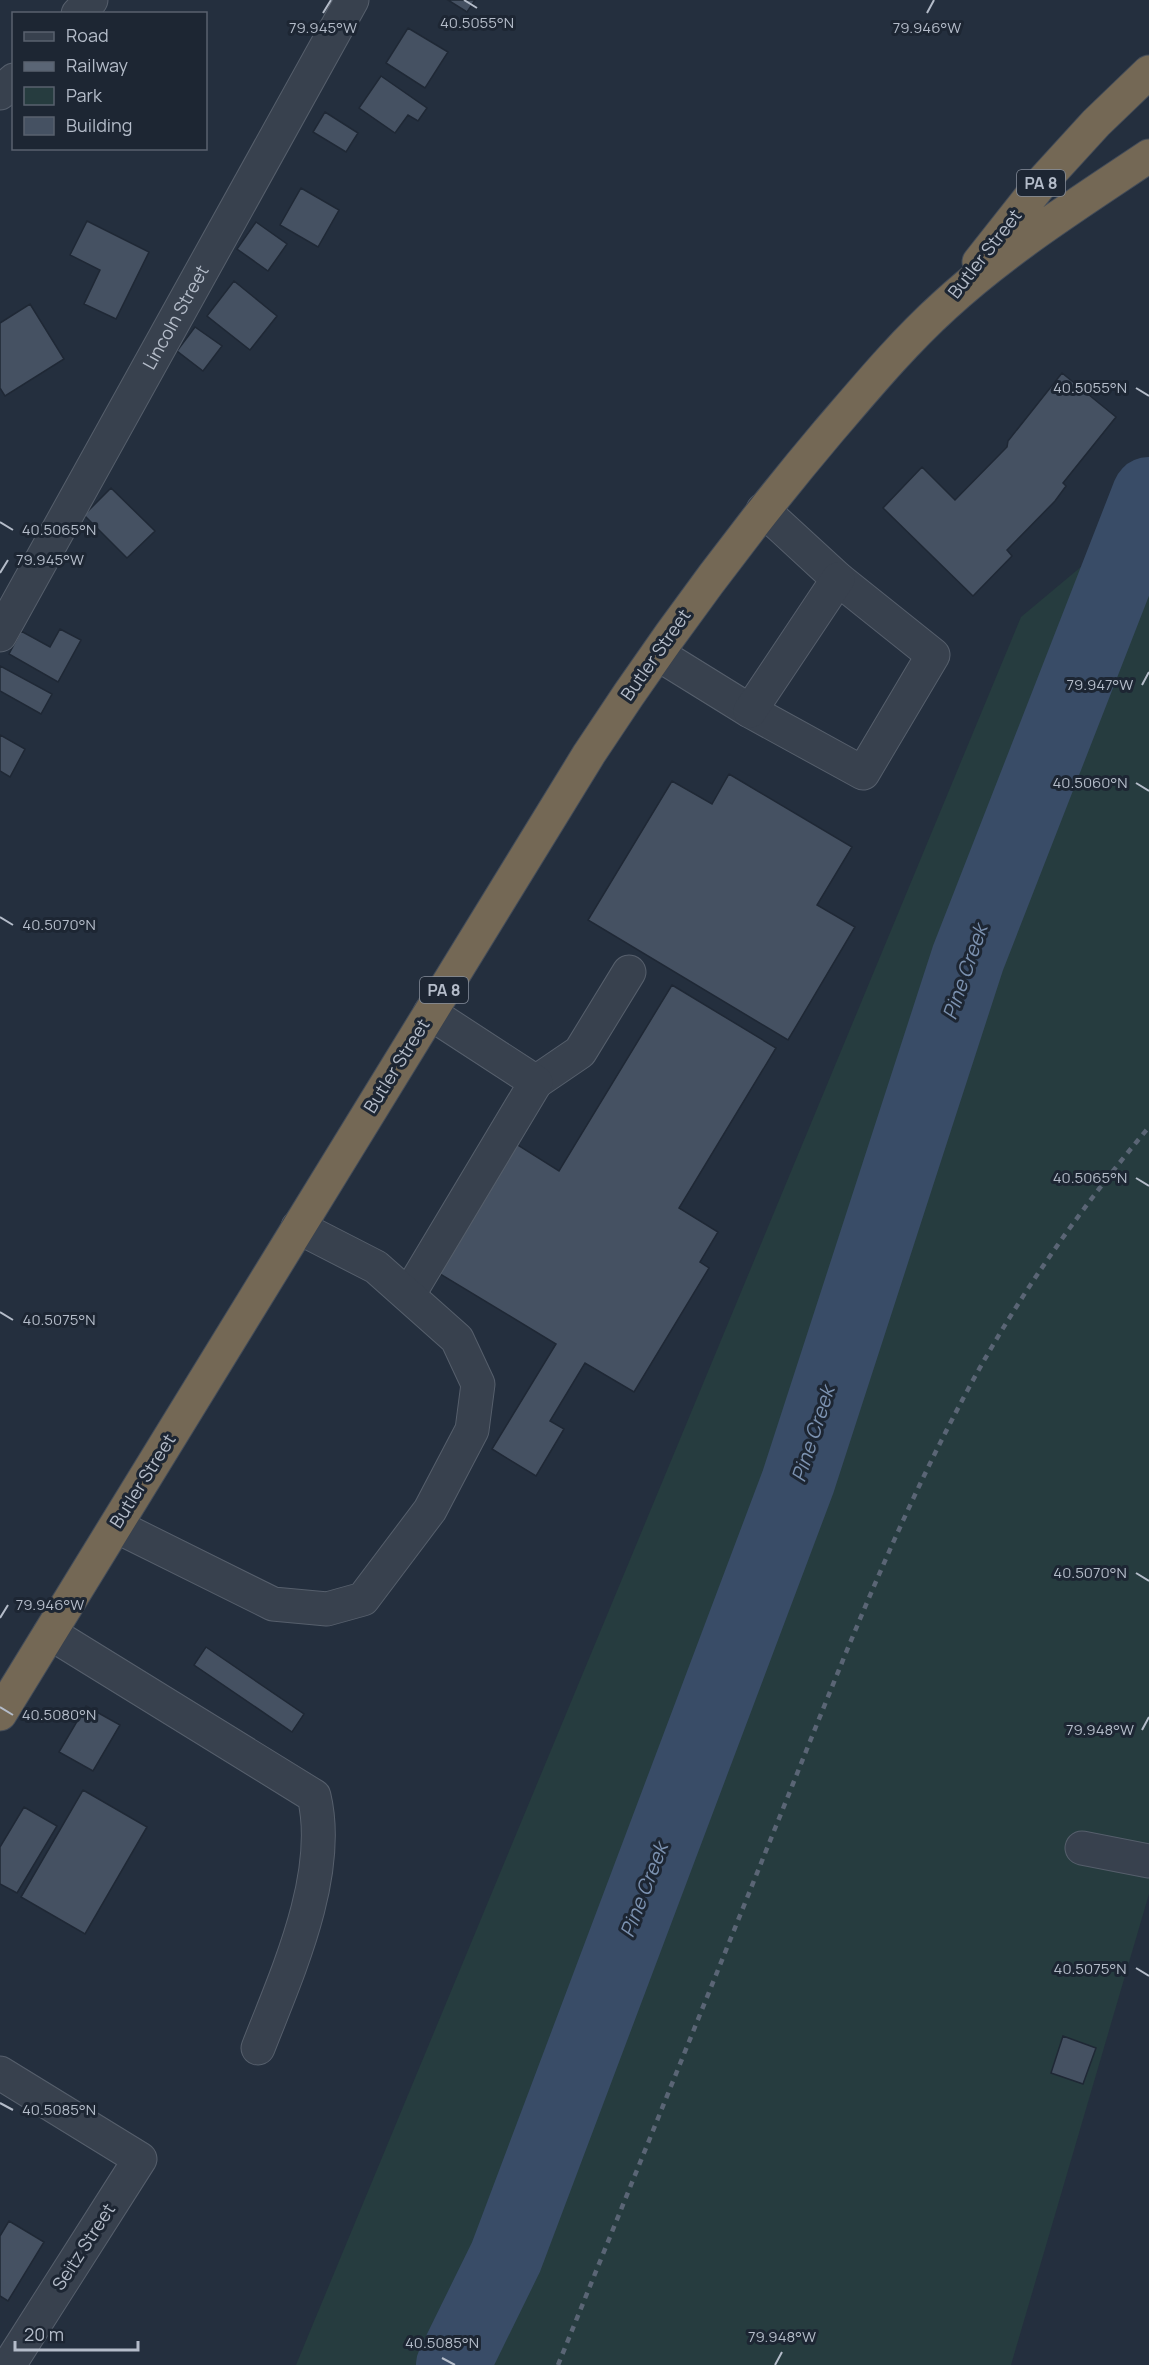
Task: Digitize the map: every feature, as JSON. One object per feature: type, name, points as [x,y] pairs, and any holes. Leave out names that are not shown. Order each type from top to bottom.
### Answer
[{"type":"highway","name":"Butler Street","points":[[0,1714],[589,754],[633,686],[763,510],[855,401],[944,306],[1042,181],[1096,123],[1149,72]]},
{"type":"highway","name":"Butler Street","points":[[944,306],[1054,220],[1149,156]]},
{"type":"street","points":[[80,12],[91,0]]},
{"type":"street","name":"Lincoln Street","points":[[0,636],[352,0]]},
{"type":"street","points":[[0,93],[12,82]]},
{"type":"street","points":[[658,654],[750,711],[863,773],[933,655],[838,579],[763,510]]},
{"type":"street","points":[[750,711],[838,579]]},
{"type":"street","points":[[409,1294],[536,1082],[580,1053],[628,972]]},
{"type":"street","points":[[430,1013],[536,1082]]},
{"type":"street","points":[[116,1526],[273,1604],[327,1609],[363,1599],[430,1510],[472,1430],[478,1384],[466,1357],[457,1340],[409,1294],[376,1267],[298,1227]]},
{"type":"street","points":[[50,1633],[314,1796],[319,1817],[319,1841],[309,1901],[287,1974],[258,2048]]},
{"type":"street","points":[[1082,1848],[1149,1862]]},
{"type":"street","name":"Seitz Street","points":[[0,2073],[140,2159],[9,2365]]},
{"type":"green space","points":[[1149,510],[1149,1894],[1011,2365],[296,2365],[1021,617]]},
{"type":"building","points":[[448,0],[475,0],[467,12]]},
{"type":"building","points":[[408,28],[448,52],[425,88],[386,63]]},
{"type":"building","points":[[381,76],[427,108],[418,121],[408,115],[395,133],[359,108]]},
{"type":"building","points":[[325,112],[358,133],[346,152],[313,132]]},
{"type":"building","points":[[301,188],[339,210],[318,247],[280,225]]},
{"type":"building","points":[[87,221],[149,252],[116,319],[84,304],[100,270],[70,255]]},
{"type":"building","points":[[256,222],[287,244],[268,271],[237,249]]},
{"type":"building","points":[[234,281],[277,316],[250,350],[207,316]]},
{"type":"building","points":[[30,304],[64,359],[5,396],[0,388],[0,323]]},
{"type":"building","points":[[195,327],[222,346],[203,371],[177,351]]},
{"type":"building","points":[[1062,373],[1116,417],[1063,483],[1066,486],[1055,501],[1007,550],[1012,556],[973,596],[883,508],[922,467],[955,500],[1007,447],[1008,441]]},
{"type":"building","points":[[111,488],[155,531],[127,558],[84,515]]},
{"type":"building","points":[[60,629],[81,640],[58,682],[9,654],[21,631],[50,647]]},
{"type":"building","points":[[0,666],[52,694],[41,714],[0,691]]},
{"type":"building","points":[[0,735],[25,749],[10,777],[0,771]]},
{"type":"building","points":[[729,774],[852,847],[817,905],[855,927],[788,1040],[588,920],[672,781],[712,804]]},
{"type":"building","points":[[672,985],[776,1048],[679,1208],[718,1232],[700,1262],[709,1268],[634,1392],[585,1363],[550,1421],[564,1429],[536,1476],[492,1449],[556,1344],[427,1266],[505,1137],[559,1171]]},
{"type":"building","points":[[206,1647],[304,1714],[292,1732],[194,1665]]},
{"type":"building","points":[[86,1706],[120,1725],[93,1771],[59,1752]]},
{"type":"building","points":[[83,1790],[147,1827],[85,1934],[21,1897]]},
{"type":"building","points":[[24,1807],[57,1826],[17,1893],[0,1884],[0,1847]]},
{"type":"building","points":[[1063,2036],[1096,2048],[1083,2084],[1051,2073]]},
{"type":"building","points":[[9,2221],[44,2242],[8,2301],[0,2296],[0,2236]]},
{"type":"waterway","name":"Pine Creek","points":[[453,2365],[506,2257],[798,1482],[968,958],[1149,494]]},
{"type":"railway","points":[[558,2365],[842,1662],[888,1554],[938,1447],[985,1359],[1027,1290],[1073,1223],[1149,1127]]}]
